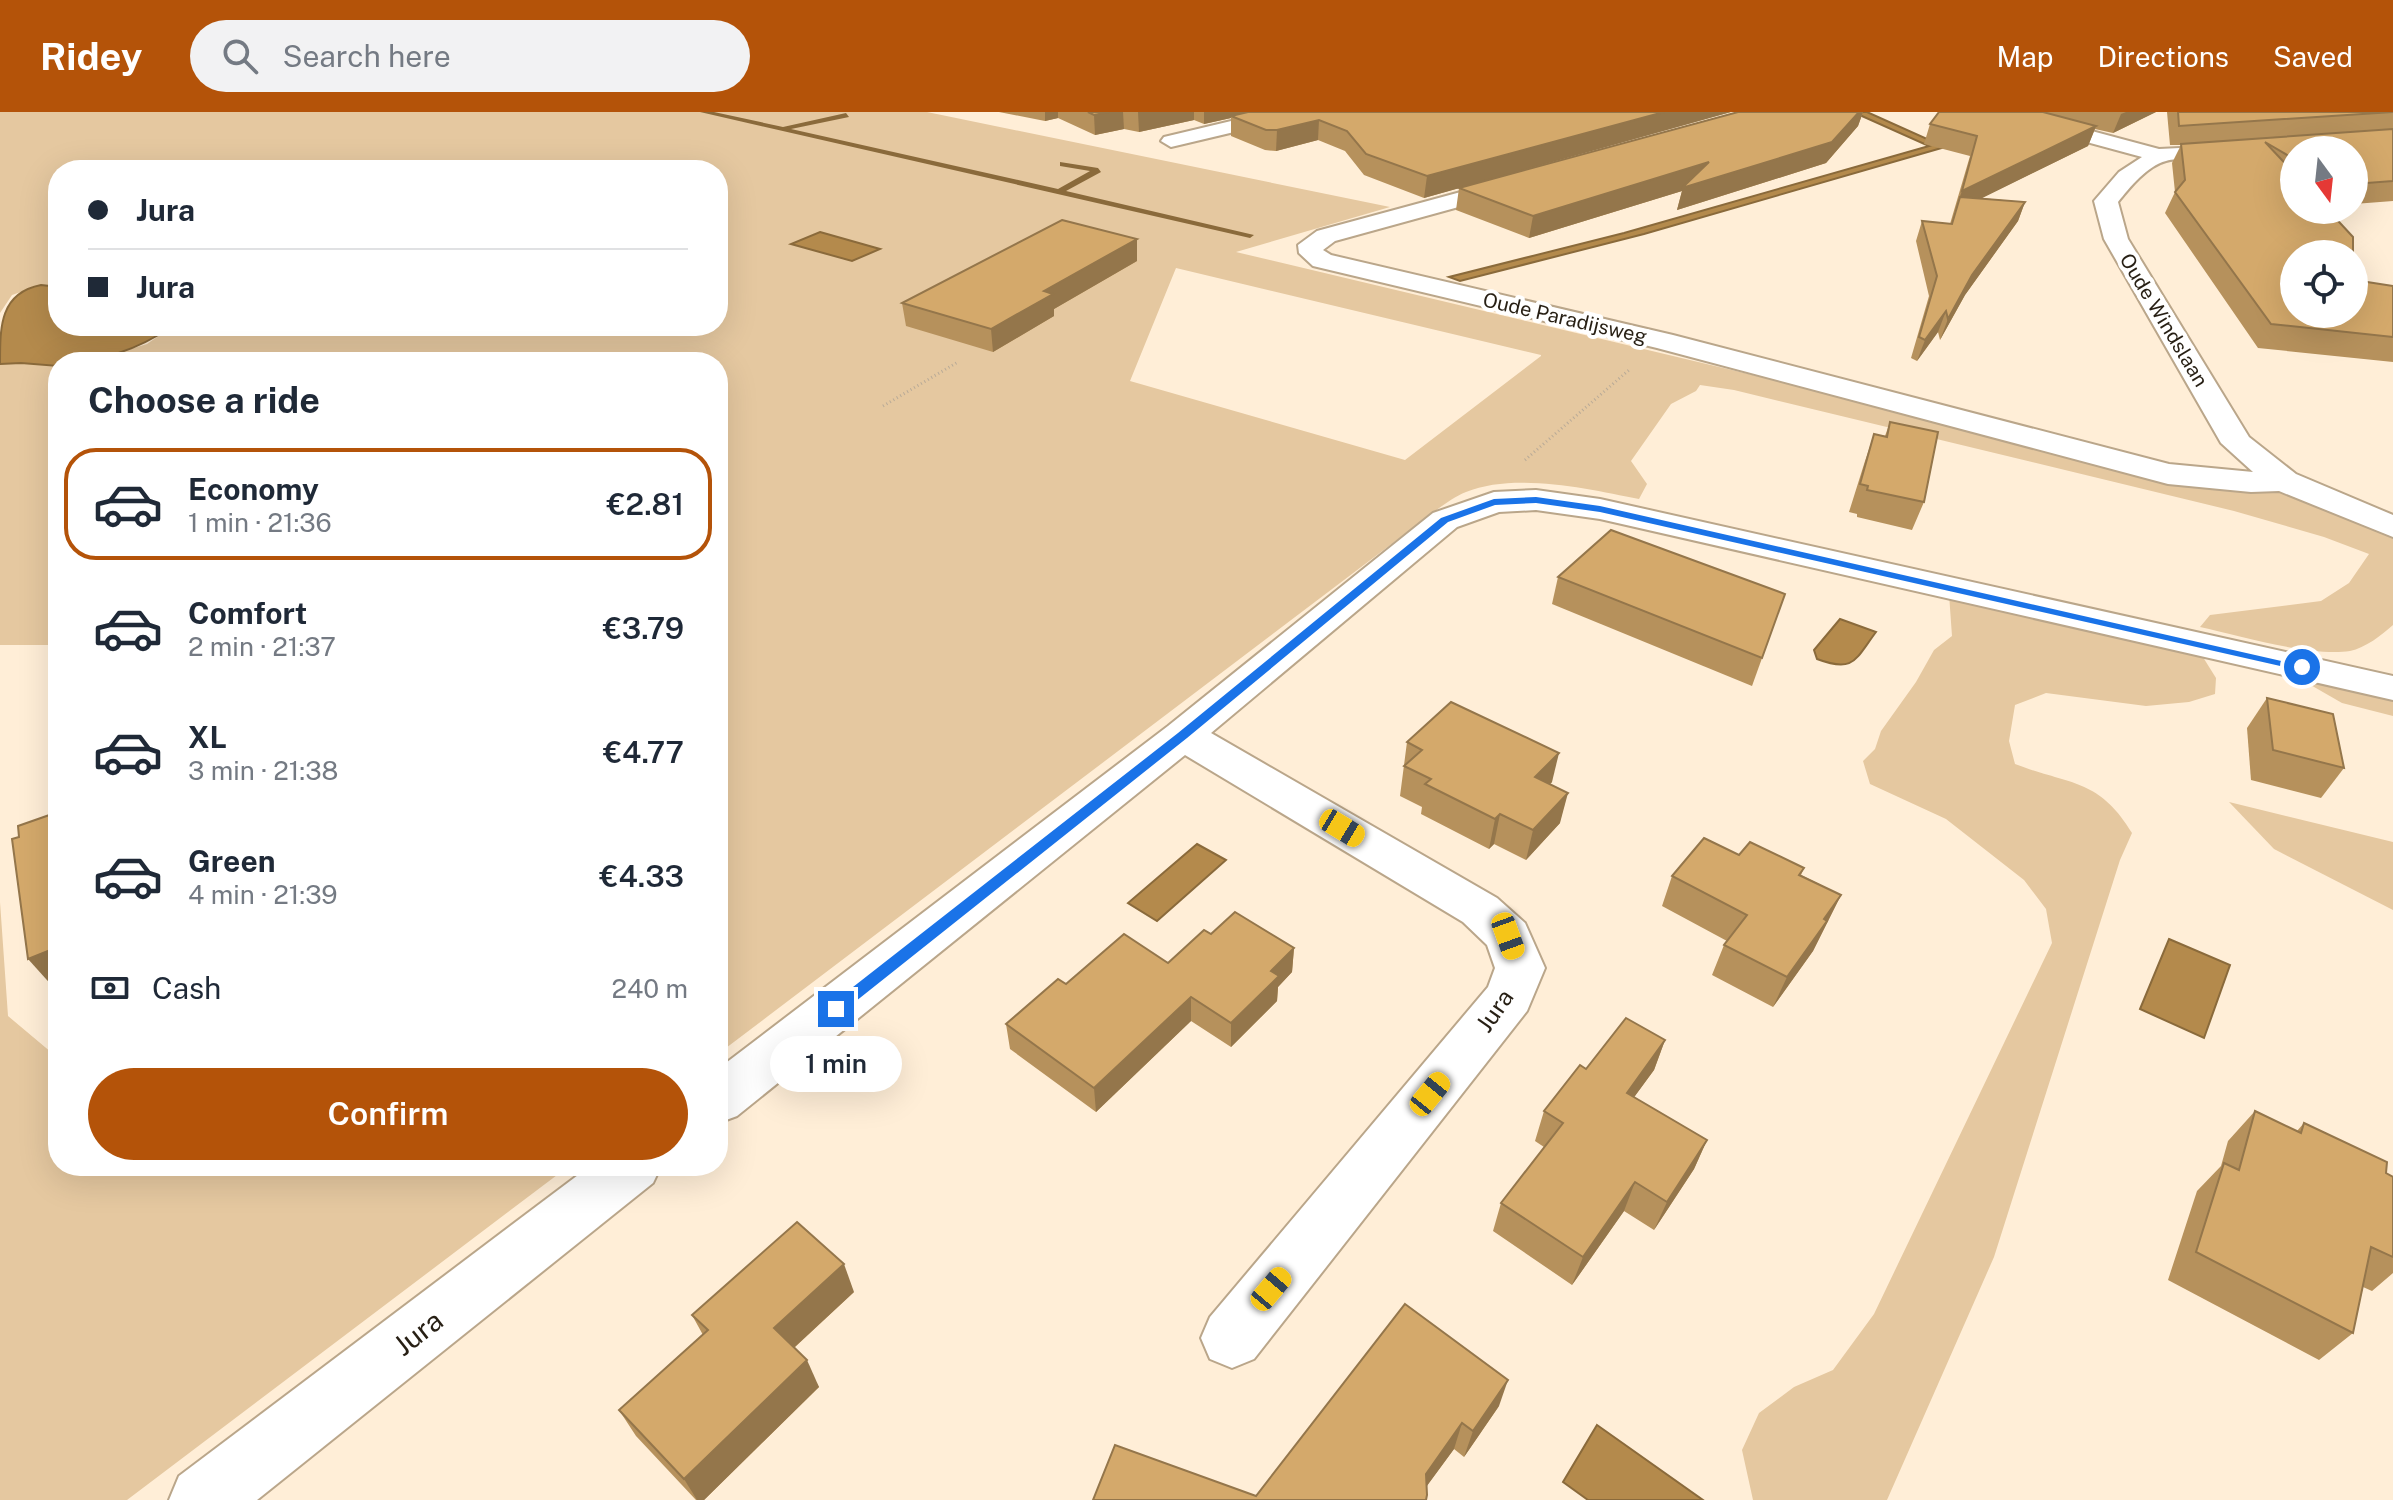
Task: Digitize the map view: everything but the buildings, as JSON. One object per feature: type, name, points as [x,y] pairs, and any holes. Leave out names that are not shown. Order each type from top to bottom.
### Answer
[{"type":"street","points":[[1171,141],[1295,112]]},
{"type":"street","points":[[1998,112],[2159,155],[2253,149]]},
{"type":"street","name":"Oude Windslaan","points":[[2159,155],[2127,177],[2106,201],[2116,239],[2237,443],[2284,481]]},
{"type":"street","name":"Oude Paradijsweg","points":[[1541,177],[1326,236],[1310,245],[1311,253],[1329,263],[1663,341],[2168,474],[2251,482],[2284,481]]},
{"type":"street","points":[[2284,481],[2393,527]]},
{"type":"street","points":[[728,1092],[1183,735],[1445,520],[1494,502],[1536,500],[1600,509],[2393,688]]},
{"type":"street","name":"Jura","points":[[1183,735],[1480,910],[1508,936],[1520,968],[1509,997],[1232,1338]]},
{"type":"street","name":"Jura","points":[[203,1500],[620,1176]]},
{"type":"path","points":[[1494,502],[1501,480],[1663,341]]},
{"type":"path","points":[[883,406],[958,362]]},
{"type":"shaded area","points":[[0,112],[927,112],[1390,207],[1236,252],[2207,483],[2274,488],[2393,531],[2393,625],[2362,647],[2334,652],[2275,645],[2200,627],[2210,615],[2321,601],[2349,583],[2369,554],[2324,537],[2234,511],[1734,390],[1700,385],[1696,391],[1671,404],[1631,461],[1647,484],[1639,499],[1552,484],[1507,483],[1485,486],[1453,499],[728,1046],[728,352],[120,352],[147,344],[159,336],[728,336],[728,160],[48,160],[48,286],[41,285],[12,295],[0,313]],"holes":[[[1176,268],[1541,356],[1405,460],[1130,381]]]},
{"type":"shaded area","points":[[1853,112],[1867,112],[1945,147],[1644,234],[1460,281],[1449,277],[1624,233],[1929,146]]},
{"type":"shaded area","points":[[820,232],[880,249],[852,261],[791,244]]},
{"type":"shaded area","points":[[48,286],[48,336],[156,336],[120,352],[48,352],[48,365],[0,364],[5,313],[17,295],[27,289]]},
{"type":"shaded area","points":[[0,364],[48,365],[48,645],[0,645]]},
{"type":"shaded area","points":[[1949,594],[2201,654],[2216,678],[2215,694],[2189,702],[2146,706],[2046,693],[2015,705],[2009,741],[2015,764],[2095,793],[2120,815],[2132,833],[2120,860],[1994,1257],[1887,1500],[1753,1500],[1742,1450],[1759,1413],[1794,1387],[1833,1370],[1874,1314],[2052,943],[2046,909],[2024,880],[1946,819],[1870,784],[1863,761],[1875,749],[1881,731],[1916,682],[1934,650],[1952,636]]},
{"type":"shaded area","points":[[1840,619],[1876,632],[1858,657],[1846,664],[1817,659],[1814,650]]},
{"type":"shaded area","points":[[2288,672],[2393,683],[2393,716],[2342,703]]},
{"type":"shaded area","points":[[2229,802],[2393,842],[2393,910],[2274,849]]},
{"type":"shaded area","points":[[1197,844],[1226,860],[1157,921],[1128,903]]},
{"type":"shaded area","points":[[0,902],[8,1016],[48,1050],[48,1176],[556,1176],[127,1500],[0,1500]]},
{"type":"shaded area","points":[[2169,939],[2230,965],[2204,1038],[2140,1009]]},
{"type":"shaded area","points":[[1597,1425],[1703,1500],[1588,1500],[1563,1482]]},
{"type":"waterway","points":[[704,112],[1059,192]]},
{"type":"waterway","points":[[786,128],[846,115]]},
{"type":"waterway","points":[[1059,192],[1098,170],[1063,164]]},
{"type":"waterway","points":[[1059,192],[1250,235]]},
{"type":"route","points":[[836,1009],[1183,735],[1445,520],[1494,502],[1536,500],[1600,509],[2302,667]]}]
